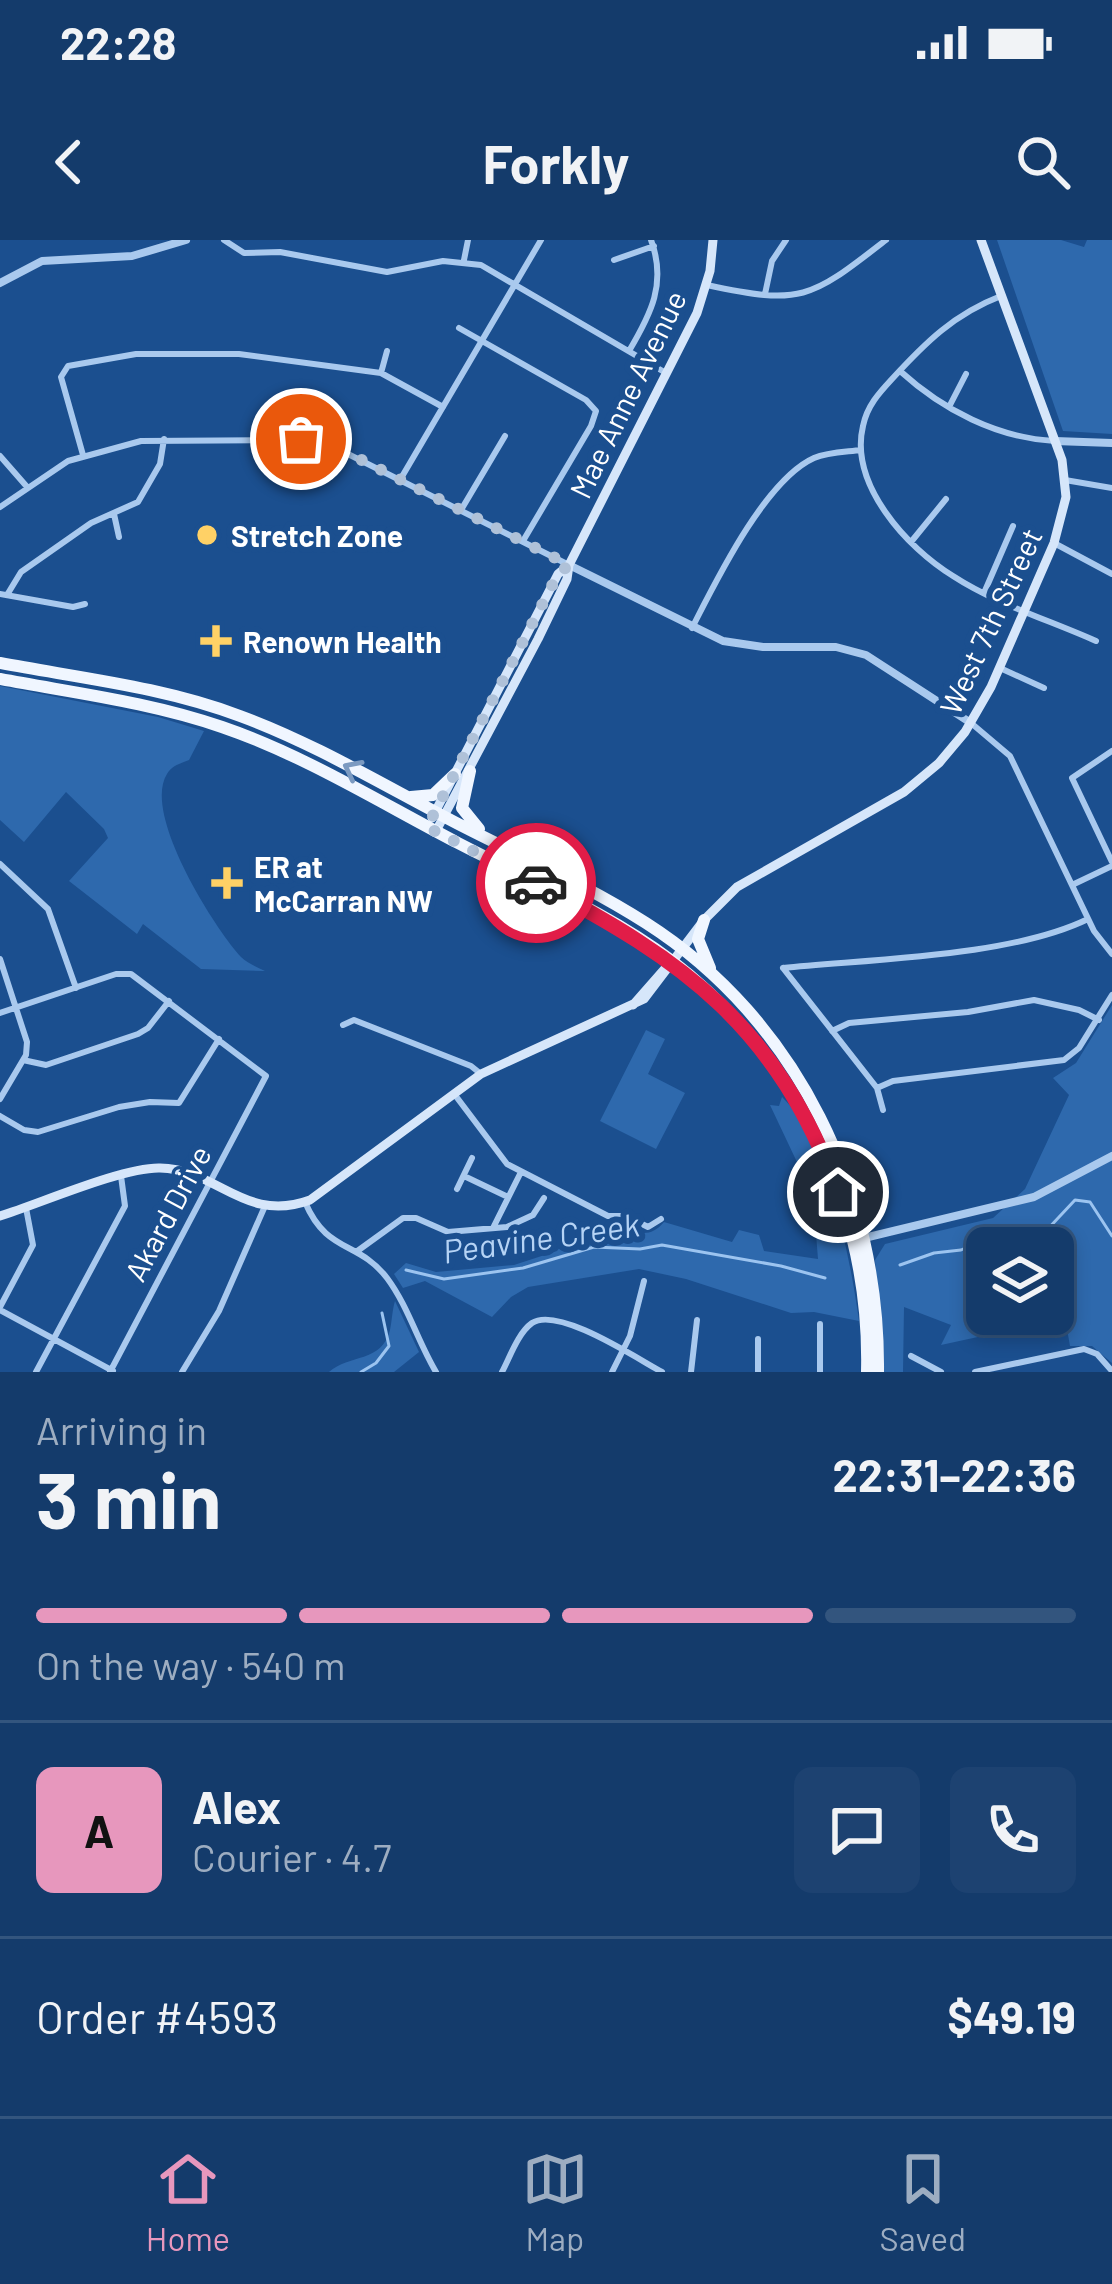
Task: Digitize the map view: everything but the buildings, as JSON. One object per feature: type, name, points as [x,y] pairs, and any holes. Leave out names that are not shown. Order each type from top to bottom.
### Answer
[{"type":"main road","name":"Mae Anne Avenue","points":[[431,829],[538,639],[569,565],[666,373],[707,286],[713,240]]},
{"type":"main road","name":"West 7th Street","points":[[305,1202],[481,1074],[532,1047],[602,1021],[654,990],[704,920],[753,875],[910,788],[948,754],[971,723],[1054,543],[1064,514],[1065,480],[981,240]]},
{"type":"main road","points":[[0,663],[168,695],[226,711],[282,734],[629,913],[682,948],[760,1023],[806,1088],[839,1158],[877,1320],[878,1372]]},
{"type":"main road","points":[[0,679],[161,710],[229,729],[605,919],[672,961],[729,1012],[791,1090],[829,1167],[859,1240],[867,1372]]},
{"type":"main road","points":[[68,692],[108,691],[211,715],[226,711]]},
{"type":"main road","points":[[393,790],[405,797],[427,797],[462,773]]},
{"type":"main road","points":[[462,773],[463,811],[494,842]]},
{"type":"main road","points":[[704,920],[698,945],[713,974]]},
{"type":"main road","points":[[0,1216],[121,1176],[164,1168],[189,1173],[265,1206],[305,1202]]},
{"type":"street","points":[[0,283],[42,261],[132,256],[186,240]]},
{"type":"street","points":[[224,240],[244,253],[280,252],[387,272],[464,261],[491,270],[666,373]]},
{"type":"street","points":[[464,261],[468,240]]},
{"type":"street","points":[[400,480],[542,240]]},
{"type":"street","points":[[765,295],[772,260],[785,240]]},
{"type":"street","points":[[868,240],[874,249]]},
{"type":"street","points":[[707,286],[765,295],[812,292],[886,240]]},
{"type":"street","points":[[614,260],[652,243],[658,265],[657,296],[629,351]]},
{"type":"street","points":[[1000,296],[953,320],[900,371],[868,411],[861,450],[879,500],[911,542],[950,575],[1096,641]]},
{"type":"street","points":[[459,328],[586,400],[596,411],[592,426],[523,541]]},
{"type":"street","points":[[380,374],[387,351]]},
{"type":"street","points":[[83,455],[63,370],[136,353],[239,354],[380,374],[443,407]]},
{"type":"street","points":[[900,371],[927,394],[1005,435],[1112,443]]},
{"type":"street","points":[[949,406],[966,374]]},
{"type":"street","points":[[461,510],[505,436]]},
{"type":"street","points":[[85,604],[73,607],[4,594],[21,572],[91,523],[132,507],[147,491],[162,460],[164,439]]},
{"type":"street","points":[[0,508],[83,455],[164,439],[312,440],[334,446],[723,641],[749,646],[836,647],[866,655],[971,723],[1010,755],[1088,919],[1112,954]]},
{"type":"street","points":[[692,628],[733,547],[792,474],[814,458],[861,450]]},
{"type":"street","points":[[0,457],[28,488]]},
{"type":"street","points":[[1065,480],[1112,488]]},
{"type":"street","points":[[911,542],[946,499]]},
{"type":"street","points":[[114,514],[119,537]]},
{"type":"street","points":[[984,592],[1013,526]]},
{"type":"street","points":[[1054,543],[1112,574]]},
{"type":"street","points":[[1000,668],[1044,688]]},
{"type":"street","points":[[1072,885],[1112,864],[1072,778],[1112,751]]},
{"type":"street","points":[[0,864],[48,909],[76,988]]},
{"type":"street","points":[[883,1110],[877,1088],[783,968],[956,951],[1064,930],[1088,919]]},
{"type":"street","points":[[0,959],[27,1042],[23,1060],[0,1099]]},
{"type":"street","points":[[0,1013],[125,973],[136,976],[219,1040],[179,1103],[119,1107],[38,1132],[0,1116]]},
{"type":"street","points":[[877,1088],[893,1081],[1058,1062],[1070,1057],[1089,1034],[1112,995]]},
{"type":"street","points":[[832,1031],[844,1024],[968,1012],[1034,1000],[1079,1010],[1099,1021]]},
{"type":"street","points":[[23,1060],[46,1065],[138,1034],[169,1001]]},
{"type":"street","points":[[343,1025],[354,1020],[481,1074]]},
{"type":"street","name":"Akard Drive","points":[[112,1371],[266,1076],[219,1040]]},
{"type":"street","points":[[453,1093],[506,1164],[608,1216],[626,1216],[648,1227],[661,1219]]},
{"type":"street","points":[[859,1240],[1034,1197],[1112,1156]]},
{"type":"street","points":[[458,1189],[472,1158]]},
{"type":"street","points":[[493,1228],[521,1172]]},
{"type":"street","points":[[36,1372],[125,1206],[121,1176]]},
{"type":"street","points":[[464,1176],[508,1197]]},
{"type":"street","points":[[356,1252],[404,1218],[416,1218],[448,1232],[493,1228],[526,1220],[544,1198]]},
{"type":"street","points":[[305,1202],[324,1234],[356,1252],[389,1281],[436,1372]]},
{"type":"street","points":[[182,1372],[219,1311],[265,1206]]},
{"type":"street","points":[[26,1208],[33,1245],[0,1309],[112,1371]]},
{"type":"street","points":[[611,1372],[644,1280]]},
{"type":"street","points":[[502,1372],[531,1324],[551,1318],[662,1372]]},
{"type":"street","points":[[691,1372],[697,1320]]},
{"type":"street","points":[[820,1324],[820,1372]]},
{"type":"street","points":[[758,1339],[758,1372]]},
{"type":"street","points":[[975,1372],[1084,1349],[1112,1371]]},
{"type":"street","points":[[911,1356],[940,1372]]},
{"type":"shaded area","points":[[997,240],[1061,240],[1084,247],[1087,240],[1112,240],[1112,434],[1063,431]]},
{"type":"shaded area","points":[[0,686],[158,717],[204,731],[189,760],[167,774],[162,792],[164,815],[184,868],[214,921],[241,957],[265,971],[201,969],[143,924],[137,934],[69,881],[108,838],[66,792],[24,842],[0,820]]},
{"type":"shaded area","points":[[1112,1005],[1112,1363],[1092,1346],[1070,1346],[1068,1335],[1074,1335],[1074,1227],[966,1227],[966,1335],[987,1335],[941,1345],[951,1325],[904,1307],[903,1372],[883,1372],[875,1260],[885,1244],[993,1218],[1025,1189],[1069,1095],[1053,1078],[1076,1063]]},
{"type":"shaded area","points":[[646,1030],[665,1039],[648,1074],[685,1093],[656,1149],[600,1121]]},
{"type":"shaded area","points":[[782,1097],[812,1142],[835,1203],[859,1321],[814,1312],[791,1313],[639,1269],[528,1287],[492,1317],[425,1281],[403,1288],[394,1274],[406,1263],[436,1272],[514,1265],[557,1251],[569,1236],[588,1239],[617,1225],[647,1233],[664,1222],[732,1242],[739,1230],[759,1235],[764,1251],[818,1259],[813,1196],[770,1105],[779,1106]]},
{"type":"shaded area","points":[[395,1301],[419,1352],[394,1372],[329,1372],[380,1348],[390,1330]]},
{"type":"waterway","name":"Peavine Creek","points":[[1050,1227],[1075,1200],[1090,1202],[1112,1236]]},
{"type":"waterway","name":"Peavine Creek","points":[[406,1270],[444,1279],[523,1268],[594,1247],[662,1245],[825,1278]]},
{"type":"waterway","name":"Peavine Creek","points":[[900,1265],[966,1248]]},
{"type":"waterway","name":"Peavine Creek","points":[[361,1372],[376,1363],[389,1346],[382,1313]]},
{"type":"way so far","points":[[301,439],[334,446],[569,565],[558,574],[427,827],[536,883]]},
{"type":"place","name":"Stretch Zone","points":[[207,535]]},
{"type":"place","name":"Renown Health","points":[[216,641]]},
{"type":"place","name":"ER at McCarran NW","points":[[227,883]]},
{"type":"route","points":[[536,883],[672,961],[729,1012],[791,1090],[838,1192]]}]
